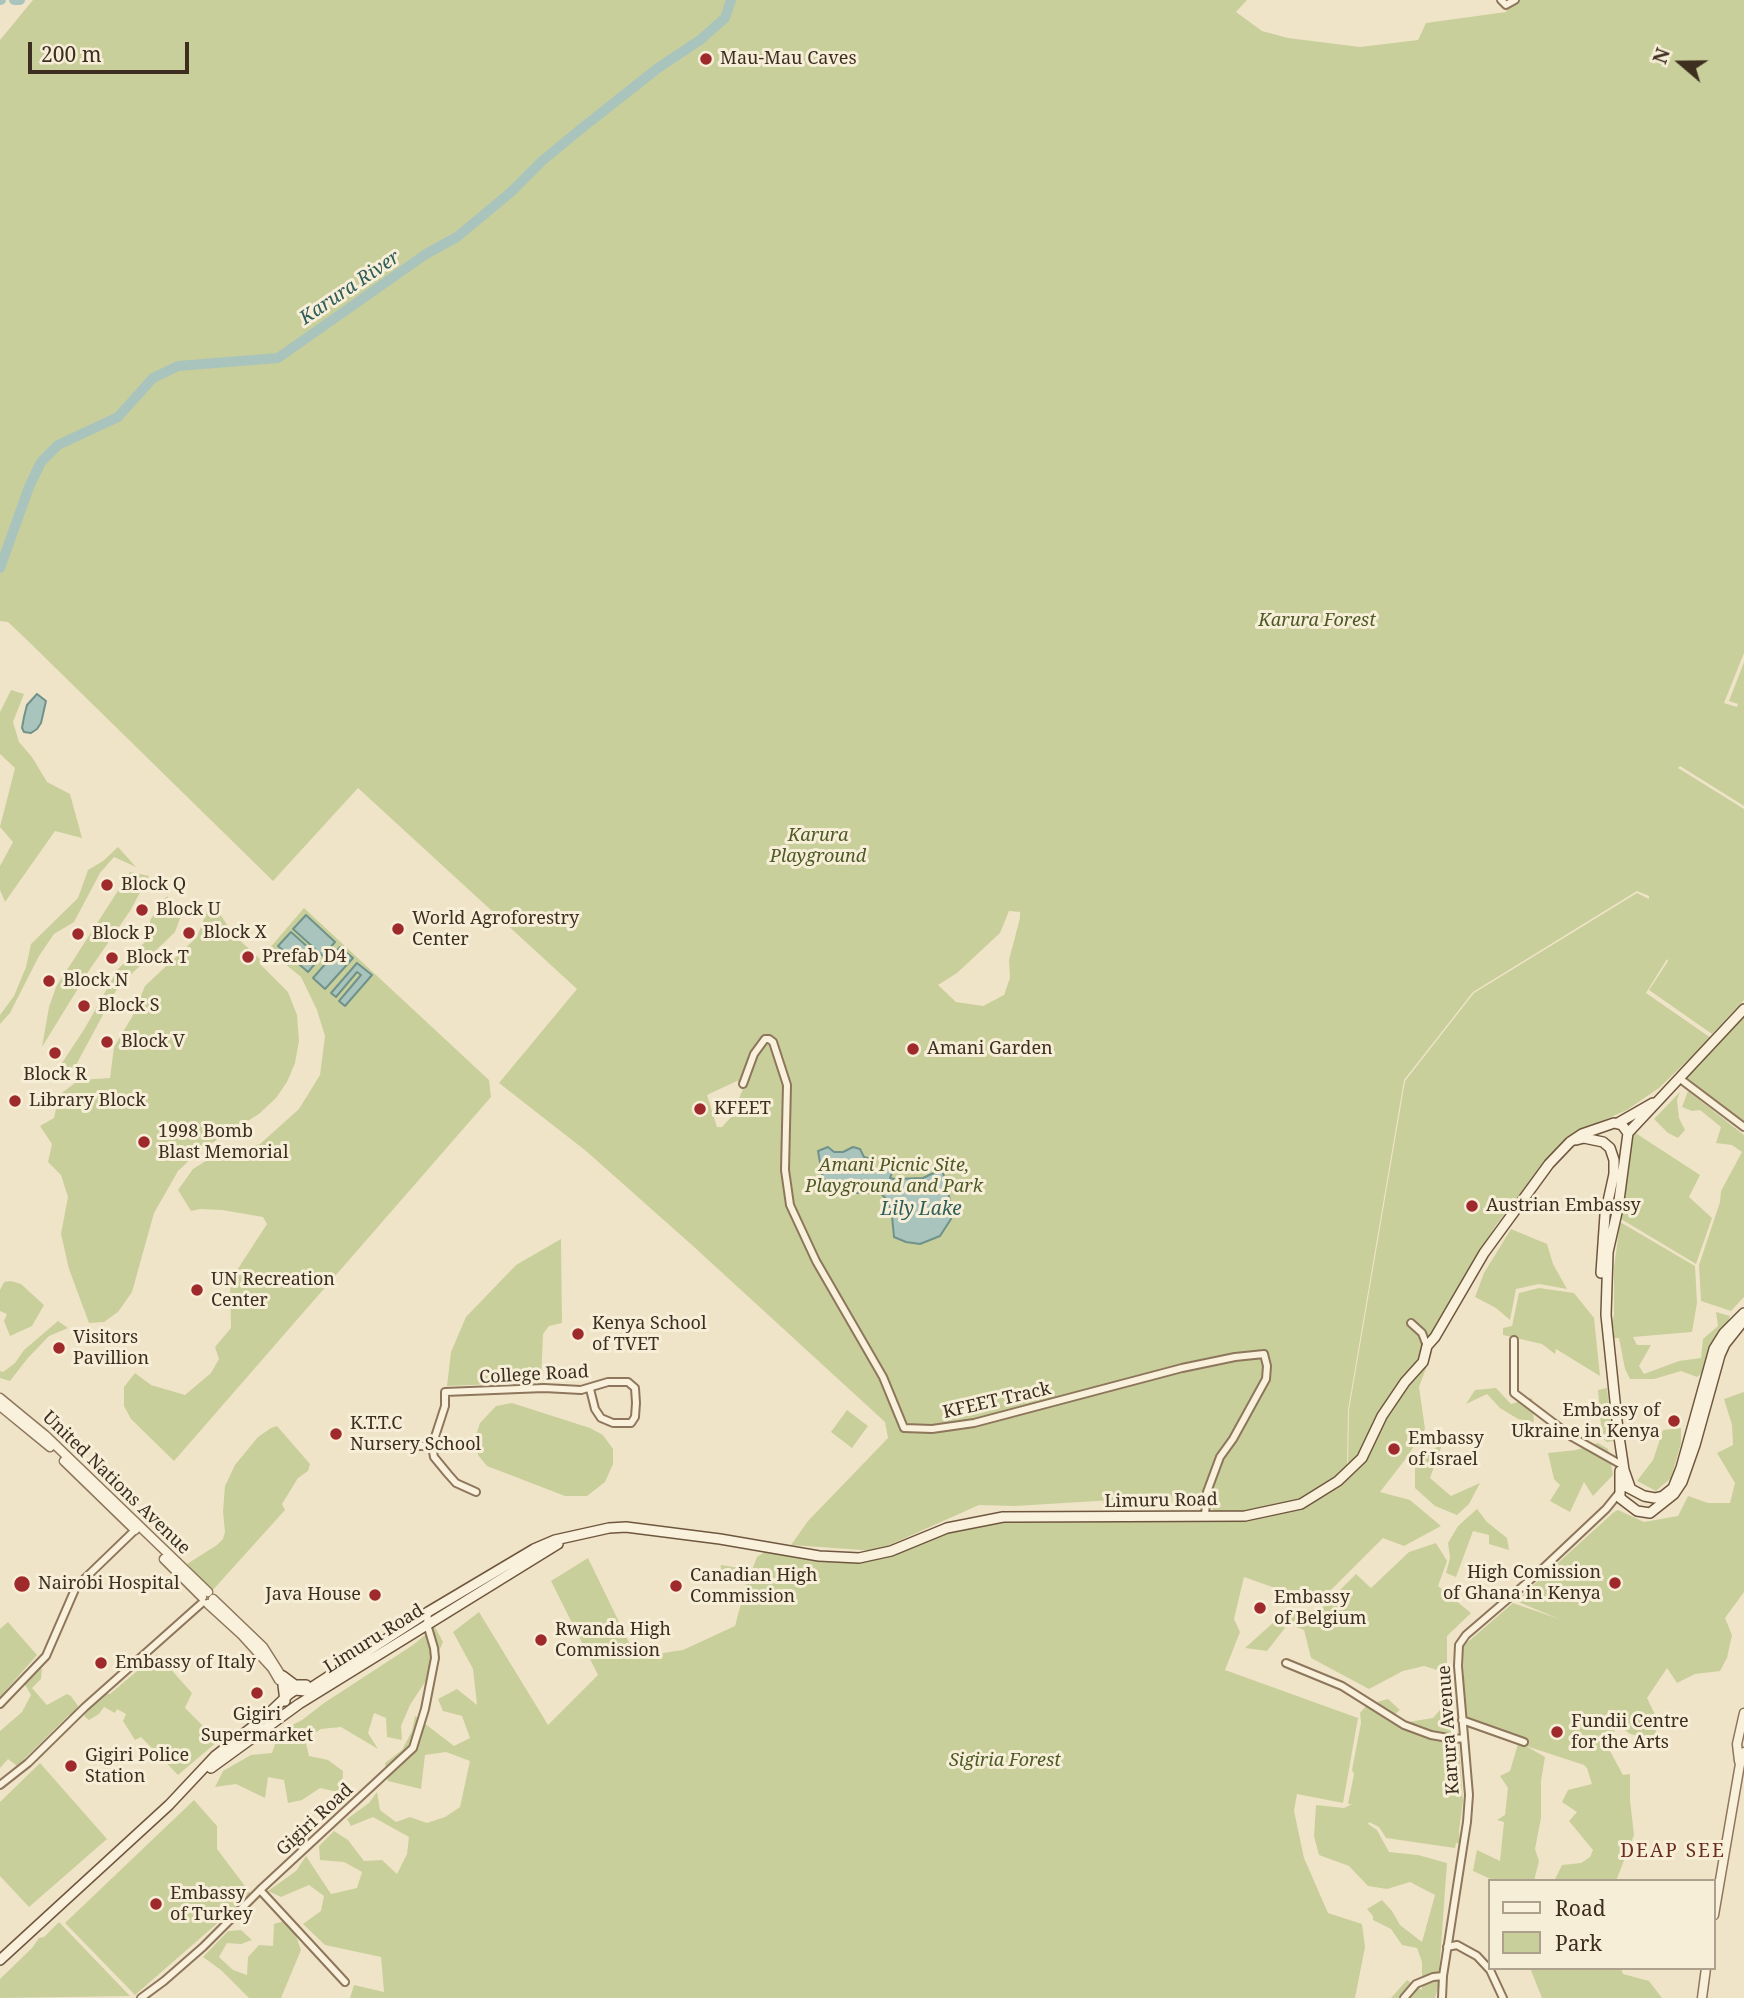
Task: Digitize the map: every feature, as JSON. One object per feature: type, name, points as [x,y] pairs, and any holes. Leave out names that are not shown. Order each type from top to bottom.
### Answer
[{"type":"main road","points":[[1625,1493],[1606,1315],[1608,1252],[1619,1201],[1628,1133],[1744,1009]]},
{"type":"main road","name":"Limuru Road","points":[[0,1960],[169,1805],[222,1750],[286,1699],[300,1695],[402,1635],[428,1612],[534,1549],[555,1540],[609,1528],[648,1530],[796,1553],[868,1558],[947,1528],[1003,1517],[1245,1516],[1301,1504],[1338,1481],[1362,1458],[1382,1416],[1405,1382],[1423,1362],[1427,1346],[1485,1253],[1549,1164],[1570,1142],[1589,1130],[1618,1123],[1660,1098]]},
{"type":"main road","points":[[1618,1123],[1628,1133]]},
{"type":"main road","points":[[1606,1126],[1602,1133],[1615,1167],[1605,1215],[1601,1291],[1605,1348],[1620,1464],[1630,1507],[1650,1513],[1661,1506],[1678,1488],[1686,1474],[1698,1437],[1720,1355],[1744,1320]]},
{"type":"main road","points":[[1570,1142],[1584,1138],[1617,1148],[1626,1143]]},
{"type":"main road","points":[[1625,1493],[1655,1498],[1663,1496],[1673,1488],[1714,1349],[1724,1333],[1744,1312]]},
{"type":"main road","name":"Limuru Road","points":[[198,1776],[293,1708],[300,1695],[348,1665],[427,1624],[572,1536]]},
{"type":"main road","points":[[293,1708],[286,1706],[283,1681],[302,1686],[348,1665]]},
{"type":"street","points":[[1501,0],[1506,5],[1515,0]]},
{"type":"street","name":"KFEET Track","points":[[743,1084],[754,1054],[765,1039],[769,1039],[773,1042],[787,1085],[785,1170],[790,1205],[816,1261],[883,1377],[904,1428],[932,1429],[974,1423],[1182,1368],[1264,1354],[1266,1379],[1220,1457],[1207,1492],[1205,1516]]},
{"type":"street","points":[[1679,1078],[1744,1126]]},
{"type":"street","points":[[1411,1323],[1422,1333],[1427,1346]]},
{"type":"street","points":[[1514,1340],[1514,1392],[1572,1437],[1620,1464]]},
{"type":"street","name":"College Road","points":[[432,1446],[445,1406],[445,1392],[590,1388],[608,1382],[628,1382],[635,1388],[635,1417],[631,1423],[618,1424],[598,1415],[590,1388]]},
{"type":"street","name":"United Nations Avenue","points":[[0,1398],[45,1435],[207,1599]]},
{"type":"street","name":"United Nations Avenue","points":[[0,1406],[41,1439],[207,1599],[263,1647],[283,1681],[300,1695]]},
{"type":"street","points":[[384,1446],[432,1446],[434,1457],[456,1483],[476,1492]]},
{"type":"street","name":"Karura Avenue","points":[[1442,1998],[1447,1947],[1467,1822],[1468,1795],[1458,1666],[1461,1641],[1625,1493]]},
{"type":"street","points":[[0,1704],[46,1656],[76,1587],[135,1530]]},
{"type":"street","points":[[0,1785],[28,1763],[85,1707],[207,1599]]},
{"type":"street","name":"Gigiri Road","points":[[141,1998],[203,1947],[413,1748],[425,1709],[435,1658],[435,1648],[427,1624],[428,1612]]},
{"type":"street","points":[[415,1621],[427,1624]]},
{"type":"street","points":[[1286,1663],[1349,1689],[1404,1725],[1432,1735],[1464,1738]]},
{"type":"street","points":[[1740,1764],[1737,1744],[1744,1713]]},
{"type":"street","points":[[1462,1720],[1524,1742]]},
{"type":"street","points":[[1716,1903],[1744,1752]]},
{"type":"street","points":[[260,1891],[345,1982]]},
{"type":"street","points":[[1447,1947],[1457,1945],[1478,1956],[1488,1968]]},
{"type":"street","points":[[1490,1970],[1503,1998]]},
{"type":"street","points":[[1702,1998],[1706,1970]]},
{"type":"street","points":[[1404,1998],[1416,1984],[1444,1973]]},
{"type":"shaded area","points":[[1197,1495],[1190,1507],[1104,1509],[1102,1501]]},
{"type":"green space","name":"Karura Forest","points":[[33,0],[1247,0],[1236,12],[1262,31],[1288,38],[1360,47],[1418,40],[1426,23],[1506,12],[1510,0],[1744,0],[1744,653],[1724,703],[1737,707],[1738,704],[1729,701],[1744,662],[1744,806],[1680,766],[1678,768],[1744,809],[1744,1000],[1712,1034],[1649,990],[1667,959],[1646,993],[1711,1038],[1659,1088],[1627,1110],[1574,1133],[1542,1167],[1496,1225],[1467,1271],[1440,1323],[1348,1469],[1349,1410],[1405,1081],[1474,993],[1637,893],[1649,899],[1649,896],[1637,891],[1473,992],[1404,1080],[1348,1410],[1347,1471],[1371,1445],[1390,1408],[1433,1350],[1419,1387],[1425,1429],[1380,1492],[1410,1500],[1441,1526],[1404,1546],[1383,1538],[1332,1589],[1309,1600],[1244,1577],[1234,1619],[1240,1632],[1225,1670],[1358,1718],[1343,1803],[1297,1794],[1294,1811],[1304,1858],[1328,1913],[1362,1924],[1365,1947],[1355,1998],[350,1998],[354,1985],[384,1992],[381,1957],[325,1945],[303,1924],[321,1911],[324,1896],[309,1885],[281,1897],[268,1891],[296,1871],[306,1856],[331,1894],[357,1888],[362,1872],[344,1862],[320,1860],[319,1846],[334,1831],[348,1840],[364,1861],[382,1860],[397,1874],[407,1854],[409,1837],[373,1817],[351,1826],[347,1819],[369,1803],[377,1792],[380,1810],[396,1822],[410,1817],[427,1823],[445,1817],[460,1807],[470,1761],[446,1752],[425,1755],[421,1789],[388,1781],[385,1763],[402,1750],[412,1731],[415,1716],[454,1746],[470,1738],[462,1716],[443,1711],[438,1699],[457,1689],[477,1705],[473,1669],[453,1632],[479,1612],[548,1725],[598,1675],[551,1581],[588,1558],[636,1657],[683,1650],[735,1626],[747,1581],[720,1577],[721,1565],[752,1570],[757,1557],[774,1546],[873,1557],[977,1521],[1216,1514],[1204,1498],[1196,1495],[1015,1506],[979,1505],[876,1551],[791,1545],[808,1521],[888,1438],[885,1422],[586,1151],[499,1083],[577,989],[358,788],[273,881],[27,640],[8,622],[0,621],[0,40]],"holes":[[[1009,911],[1020,912],[1020,918],[1009,960],[1010,978],[1004,995],[983,1006],[956,1002],[938,985],[957,973],[1000,933]],[[737,1081],[743,1084],[743,1089],[731,1117],[722,1127],[717,1127],[707,1095]]]},
{"type":"green space","points":[[11,690],[24,694],[13,722],[19,742],[47,782],[70,794],[82,838],[55,831],[5,902],[0,890],[0,866],[13,842],[0,827],[15,768],[0,754],[0,712]]},
{"type":"green space","points":[[118,847],[136,867],[114,857],[100,873],[74,922],[54,934],[39,956],[10,1013],[0,1024],[0,1015],[14,996],[26,967],[31,944],[78,898],[88,870]]},
{"type":"green space","points":[[130,872],[149,876],[130,911],[42,1047],[49,1007],[56,987]]},
{"type":"green space","points":[[167,896],[181,916],[175,932],[118,987],[76,1065],[65,1077],[56,1072],[85,1028],[118,969],[150,937],[150,920]]},
{"type":"green space","points":[[211,900],[233,934],[260,959],[261,965],[288,992],[297,1015],[299,1041],[295,1063],[276,1098],[259,1114],[199,1151],[178,1171],[154,1213],[132,1292],[118,1312],[104,1322],[89,1323],[69,1269],[61,1234],[68,1197],[61,1175],[48,1162],[52,1144],[40,1126],[54,1118],[59,1095],[79,1080],[110,1078],[114,1047],[132,1017],[145,986],[197,937]]},
{"type":"green space","points":[[304,908],[489,1080],[491,1097],[174,1461],[131,1419],[124,1406],[124,1387],[135,1373],[151,1385],[185,1395],[211,1373],[219,1359],[215,1347],[231,1328],[230,1281],[267,1224],[263,1217],[222,1210],[191,1211],[178,1190],[193,1169],[217,1154],[260,1144],[299,1109],[320,1075],[325,1036],[317,1010],[301,977],[268,950]]},
{"type":"green space","points":[[1744,1016],[1744,1123],[1689,1082],[1687,1077]]},
{"type":"green space","points":[[1688,1091],[1744,1135],[1744,1297],[1731,1311],[1701,1301],[1699,1265],[1720,1202],[1721,1191],[1742,1152],[1732,1145],[1716,1143],[1721,1127],[1700,1110],[1692,1111],[1682,1107]]},
{"type":"green space","points":[[1680,1092],[1677,1100],[1679,1118],[1685,1130],[1678,1138],[1668,1133],[1654,1119]]},
{"type":"green space","points":[[1634,1132],[1700,1175],[1689,1197],[1712,1218],[1696,1264],[1621,1219],[1630,1144]]},
{"type":"green space","points":[[1620,1222],[1695,1266],[1697,1303],[1692,1332],[1633,1337],[1637,1345],[1651,1345],[1639,1366],[1644,1374],[1679,1361],[1701,1358],[1703,1339],[1718,1326],[1716,1312],[1730,1316],[1713,1364],[1697,1377],[1681,1371],[1654,1379],[1630,1379],[1625,1369],[1619,1338],[1614,1338],[1614,1329],[1611,1326]]},
{"type":"green space","points":[[1511,1229],[1547,1244],[1553,1264],[1567,1289],[1539,1284],[1516,1289],[1510,1320],[1496,1308],[1475,1297],[1484,1273]]},
{"type":"green space","points":[[561,1239],[562,1323],[549,1326],[543,1334],[541,1382],[447,1386],[451,1352],[466,1317],[516,1265]]},
{"type":"green space","points":[[4,1282],[21,1284],[44,1305],[32,1326],[10,1336],[4,1321],[7,1314],[0,1311],[0,1290]]},
{"type":"green space","points":[[1539,1288],[1574,1293],[1594,1318],[1600,1376],[1556,1349],[1555,1354],[1542,1344],[1503,1335],[1503,1328],[1512,1326],[1519,1293]]},
{"type":"green space","points":[[58,1321],[68,1328],[49,1336],[10,1381],[0,1378],[0,1371],[3,1372],[15,1363],[24,1350]]},
{"type":"green space","points":[[1496,1388],[1511,1404],[1532,1398],[1534,1422],[1518,1419],[1500,1408],[1487,1394],[1466,1404],[1475,1390]]},
{"type":"green space","points":[[1607,1388],[1613,1441],[1607,1442],[1602,1438],[1598,1390]]},
{"type":"green space","points":[[1744,1392],[1744,1592],[1725,1618],[1732,1635],[1727,1658],[1720,1671],[1695,1674],[1677,1683],[1667,1668],[1647,1698],[1659,1723],[1653,1739],[1630,1734],[1616,1723],[1610,1751],[1623,1775],[1630,1774],[1634,1835],[1617,1879],[1555,1879],[1562,1865],[1581,1863],[1590,1857],[1593,1850],[1569,1821],[1577,1812],[1562,1802],[1568,1790],[1592,1784],[1584,1765],[1526,1746],[1545,1757],[1541,1781],[1541,1818],[1535,1849],[1539,1861],[1534,1879],[1491,1879],[1473,1871],[1477,1850],[1500,1861],[1504,1822],[1497,1820],[1505,1815],[1508,1788],[1500,1776],[1510,1771],[1518,1744],[1464,1725],[1463,1646],[1513,1603],[1559,1619],[1516,1601],[1614,1512],[1618,1510],[1644,1522],[1678,1516],[1688,1496],[1708,1503],[1730,1503],[1735,1483],[1717,1453],[1733,1445],[1732,1425],[1724,1399]]},
{"type":"green space","points":[[512,1403],[590,1428],[603,1435],[613,1449],[613,1464],[605,1482],[587,1496],[565,1496],[487,1466],[478,1455],[476,1446],[475,1438],[480,1423],[496,1406]]},
{"type":"green space","points":[[847,1410],[868,1426],[852,1448],[831,1432]]},
{"type":"green space","points":[[277,1426],[310,1464],[308,1471],[298,1478],[282,1504],[285,1510],[212,1591],[187,1564],[223,1539],[225,1486],[235,1465],[258,1437]]},
{"type":"green space","points":[[1681,1428],[1681,1443],[1671,1478],[1656,1491],[1637,1481],[1653,1460],[1663,1430]]},
{"type":"green space","points":[[1443,1442],[1430,1478],[1451,1496],[1480,1483],[1469,1504],[1457,1515],[1435,1506],[1415,1488],[1415,1465]]},
{"type":"green space","points":[[1598,1443],[1608,1449],[1613,1475],[1593,1496],[1584,1482],[1570,1512],[1550,1501],[1560,1485],[1554,1479],[1548,1453],[1576,1450]]},
{"type":"green space","points":[[1477,1509],[1487,1522],[1507,1538],[1509,1550],[1489,1544],[1489,1535],[1473,1531],[1456,1577],[1446,1573],[1450,1558],[1448,1543],[1458,1526]]},
{"type":"green space","points":[[1436,1543],[1447,1561],[1438,1586],[1471,1613],[1447,1636],[1447,1673],[1424,1666],[1403,1671],[1369,1689],[1311,1658],[1304,1630],[1288,1624],[1267,1651],[1245,1648],[1284,1613],[1320,1610],[1356,1574],[1371,1588],[1409,1552]]},
{"type":"green space","points":[[8,1622],[37,1655],[0,1697],[0,1629]]},
{"type":"green space","points":[[435,1627],[443,1642],[429,1676],[410,1705],[401,1726],[402,1740],[387,1737],[386,1718],[374,1713],[368,1733],[378,1749],[341,1727],[321,1729],[305,1739],[309,1756],[328,1760],[343,1771],[342,1793],[320,1788],[302,1800],[288,1803],[284,1780],[268,1777],[265,1798],[236,1784],[215,1787],[223,1771],[251,1755],[272,1753],[279,1732],[302,1720],[413,1645]]},
{"type":"green space","points":[[157,1654],[192,1693],[185,1708],[218,1741],[178,1775],[141,1737],[135,1740],[123,1721],[126,1714],[117,1709],[115,1713],[104,1707],[89,1720],[84,1716],[88,1707],[110,1694]]},
{"type":"green space","points":[[42,1668],[41,1679],[32,1688],[47,1705],[67,1694],[78,1706],[72,1716],[69,1715],[17,1766],[8,1759],[0,1768],[0,1731],[22,1712],[31,1695],[24,1683]]},
{"type":"green space","points":[[1388,1699],[1400,1710],[1395,1714],[1402,1723],[1433,1718],[1440,1710],[1447,1708],[1453,1743],[1459,1745],[1463,1801],[1460,1843],[1456,1843],[1455,1848],[1386,1838],[1379,1827],[1369,1822],[1368,1824],[1377,1830],[1389,1852],[1418,1855],[1447,1863],[1438,1988],[1435,1998],[1391,1998],[1407,1980],[1422,1990],[1422,1962],[1417,1948],[1402,1945],[1391,1929],[1373,1920],[1367,1909],[1382,1900],[1400,1925],[1422,1942],[1435,1895],[1410,1882],[1387,1889],[1368,1886],[1349,1866],[1319,1855],[1314,1836],[1316,1805],[1344,1808],[1352,1804],[1348,1804],[1361,1723],[1360,1713],[1367,1705]]},
{"type":"green space","points":[[40,1763],[107,1839],[29,1907],[0,1876],[0,1802]]},
{"type":"green space","points":[[194,1800],[217,1826],[217,1849],[251,1894],[135,1995],[65,1923]]},
{"type":"green space","points":[[290,1919],[301,1950],[281,1998],[249,1998],[221,1970],[203,1957],[228,1931],[241,1930],[252,1940],[241,1944],[227,1943],[219,1957],[233,1970],[247,1975],[248,1957],[259,1945],[273,1946],[274,1924]]},
{"type":"green space","points":[[59,1922],[130,1996],[0,1998],[0,1979],[39,1938],[44,1937]]},
{"type":"green space","points":[[1531,1970],[1622,1970],[1623,1974],[1649,1981],[1662,1998],[1542,1998]]},
{"type":"water","points":[[37,694],[46,701],[41,723],[31,733],[24,732],[22,728],[27,705]]},
{"type":"water","points":[[306,915],[335,942],[323,956],[293,929]]},
{"type":"water","points":[[291,932],[320,958],[308,972],[278,946]]},
{"type":"water","points":[[340,947],[353,958],[325,989],[313,978]]},
{"type":"water","points":[[357,963],[372,975],[345,1006],[339,1001],[361,975],[357,972],[336,997],[331,993]]},
{"type":"water","name":"Lily Lake","points":[[828,1147],[834,1152],[843,1152],[853,1147],[860,1149],[864,1157],[871,1159],[869,1166],[876,1172],[883,1166],[894,1167],[890,1178],[895,1179],[923,1178],[942,1169],[952,1208],[951,1219],[940,1236],[920,1244],[894,1237],[887,1200],[877,1189],[870,1193],[850,1193],[844,1190],[831,1192],[822,1174],[818,1151]]},
{"type":"waterway","points":[[14,0],[20,0]]},
{"type":"waterway","name":"Karura River","points":[[0,568],[29,487],[41,462],[58,445],[118,417],[153,378],[178,366],[278,358],[426,254],[457,237],[582,128],[658,68],[700,40],[725,18],[731,0]]},
{"type":"place","name":"Mau-Mau Caves","points":[[706,59]]},
{"type":"place","name":"Block Q","points":[[107,885]]},
{"type":"place","name":"Block U","points":[[142,910]]},
{"type":"place","name":"World Agroforestry Center","points":[[398,929]]},
{"type":"place","name":"Block X","points":[[189,933]]},
{"type":"place","name":"Block P","points":[[78,934]]},
{"type":"place","name":"Prefab D4","points":[[248,957]]},
{"type":"place","name":"Block T","points":[[112,958]]},
{"type":"place","name":"Block N","points":[[49,981]]},
{"type":"place","name":"Block S","points":[[84,1006]]},
{"type":"place","name":"Block V","points":[[107,1042]]},
{"type":"place","name":"Amani Garden","points":[[913,1049]]},
{"type":"place","name":"Block R","points":[[55,1053]]},
{"type":"place","name":"Library Block","points":[[15,1101]]},
{"type":"place","name":"KFEET","points":[[700,1109]]},
{"type":"place","name":"1998 Bomb Blast Memorial","points":[[144,1142]]},
{"type":"place","name":"Austrian Embassy","points":[[1472,1206]]},
{"type":"place","name":"UN Recreation Center","points":[[197,1290]]},
{"type":"place","name":"Kenya School of TVET","points":[[578,1334]]},
{"type":"place","name":"Visitors Pavillion","points":[[59,1348]]},
{"type":"place","name":"Embassy of Ukraine in Kenya","points":[[1674,1421]]},
{"type":"place","name":"K.T.T.C Nursery School","points":[[336,1434]]},
{"type":"place","name":"Embassy of Israel","points":[[1394,1449]]},
{"type":"place","name":"High Comission of Ghana in Kenya","points":[[1615,1583]]},
{"type":"place","name":"Nairobi Hospital","points":[[22,1584]]},
{"type":"place","name":"Canadian High Commission","points":[[676,1586]]},
{"type":"place","name":"Java House","points":[[375,1595]]},
{"type":"place","name":"Embassy of Belgium","points":[[1260,1608]]},
{"type":"place","name":"Rwanda High Commission","points":[[541,1640]]},
{"type":"place","name":"Embassy of Italy","points":[[101,1663]]},
{"type":"place","name":"Gigiri Supermarket","points":[[257,1693]]},
{"type":"place","name":"Fundii Centre for the Arts","points":[[1557,1732]]},
{"type":"place","name":"Gigiri Police Station","points":[[71,1766]]},
{"type":"place","name":"Embassy of Turkey","points":[[156,1904]]},
{"type":"district","name":"DEAP SEE","points":[[1673,1852]]},
{"type":"park label","name":"Karura Playground","points":[[818,846]]},
{"type":"park label","name":"Amani Picnic Site, Playground and Park","points":[[894,1176]]},
{"type":"park label","name":"Sigiria Forest","points":[[1005,1761]]}]
